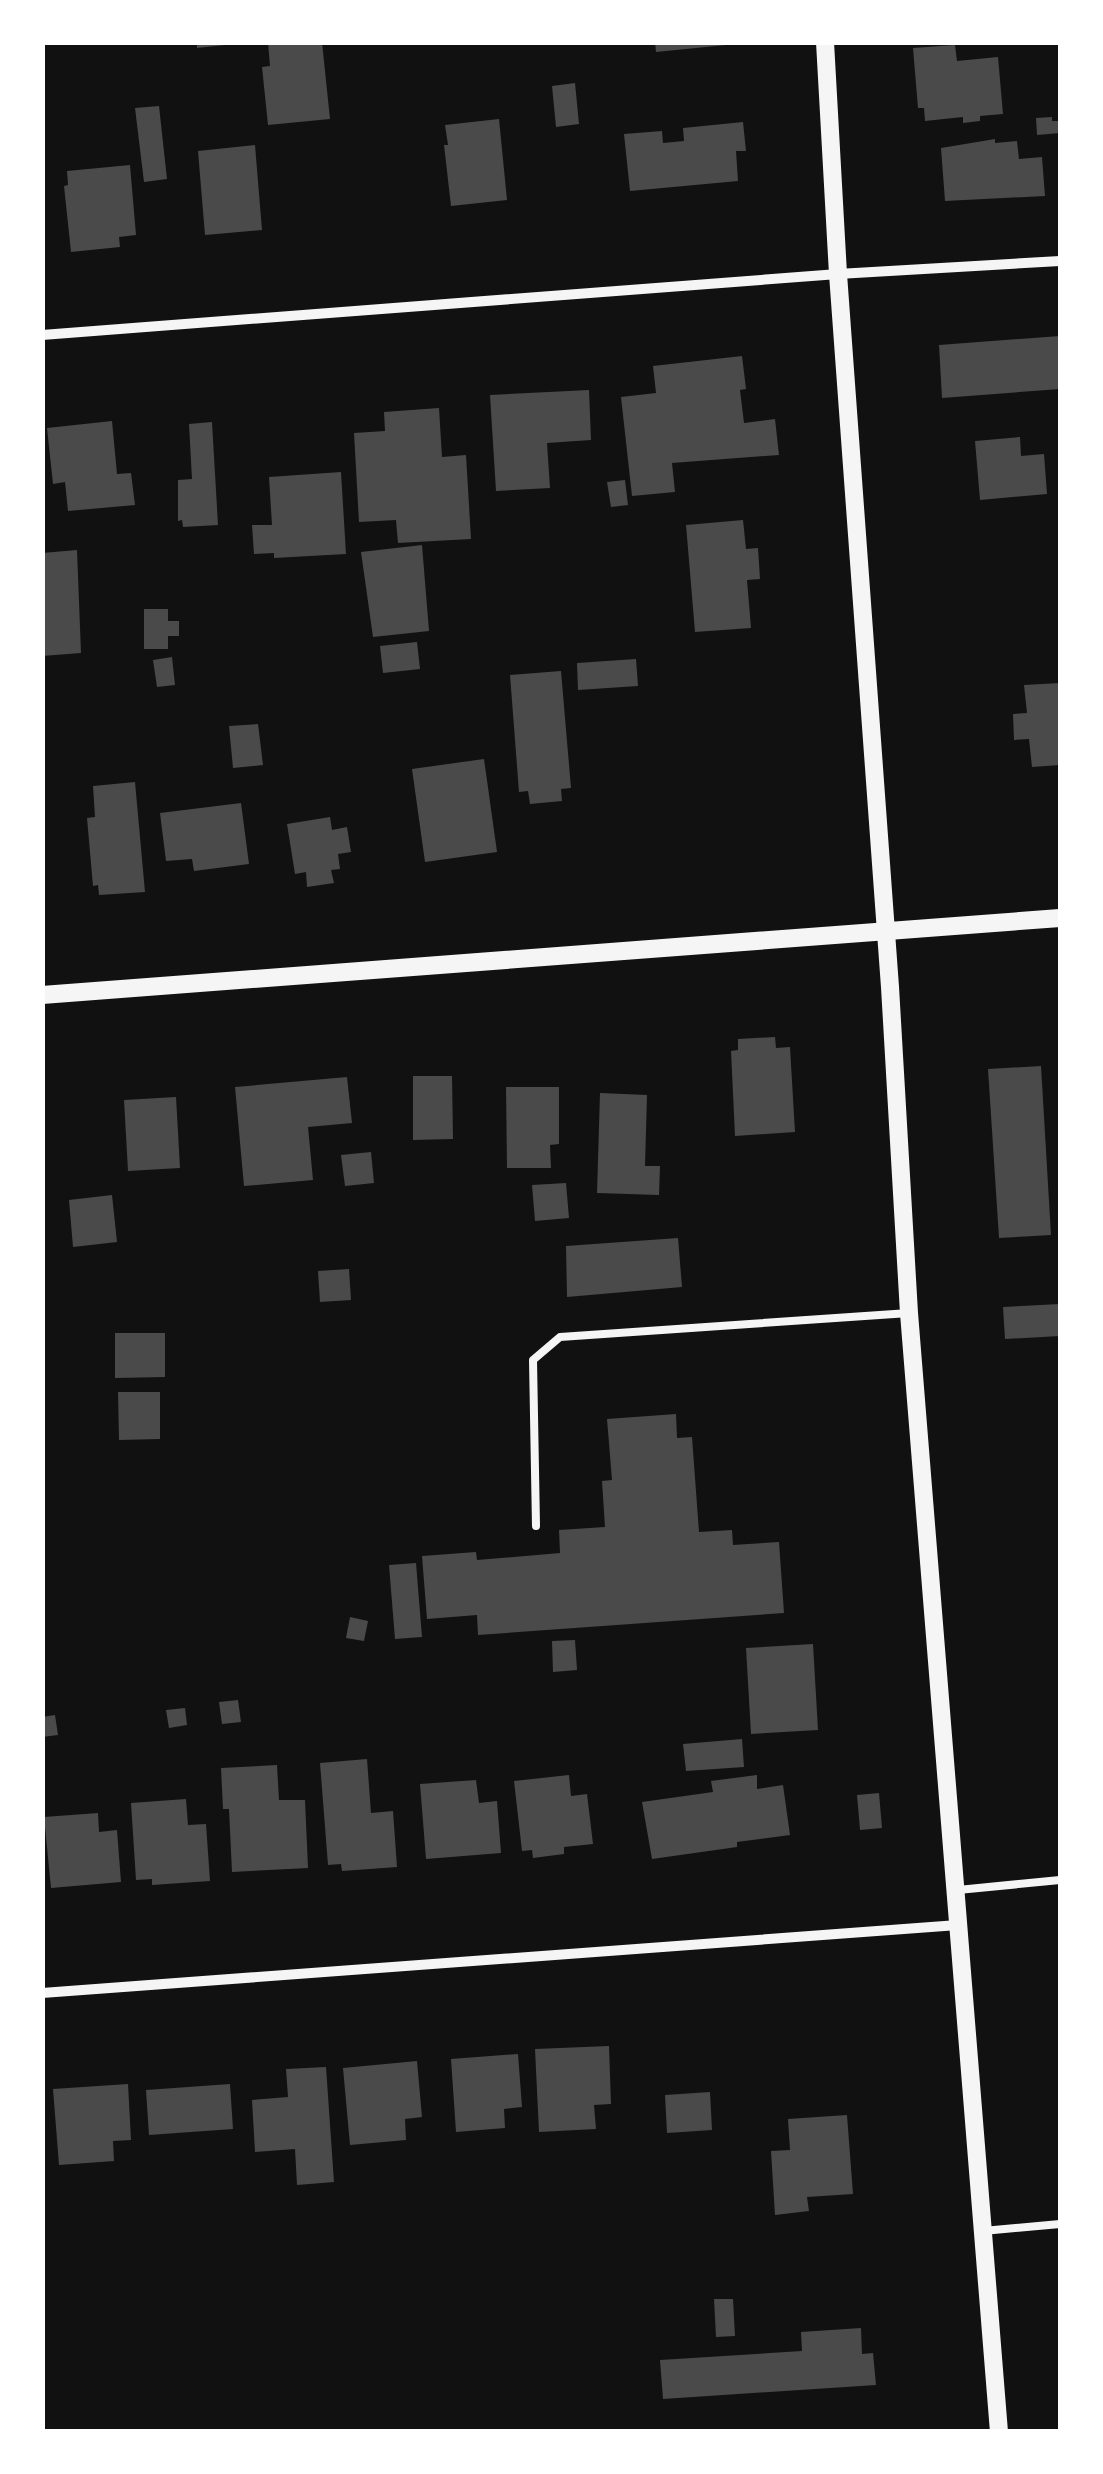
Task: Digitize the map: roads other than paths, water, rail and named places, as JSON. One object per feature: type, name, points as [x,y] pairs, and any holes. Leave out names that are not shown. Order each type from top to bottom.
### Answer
[{"type":"street","points":[[826,42],[908,1312],[999,2432]]},
{"type":"street","points":[[42,335],[838,274],[1060,262]]},
{"type":"street","points":[[42,995],[1060,918]]},
{"type":"street","points":[[42,1992],[958,1925]]},
{"type":"lane","points":[[536,1526],[533,1360],[560,1337],[908,1312]]},
{"type":"lane","points":[[953,1890],[1060,1880]]},
{"type":"lane","points":[[983,2231],[1060,2224]]}]
